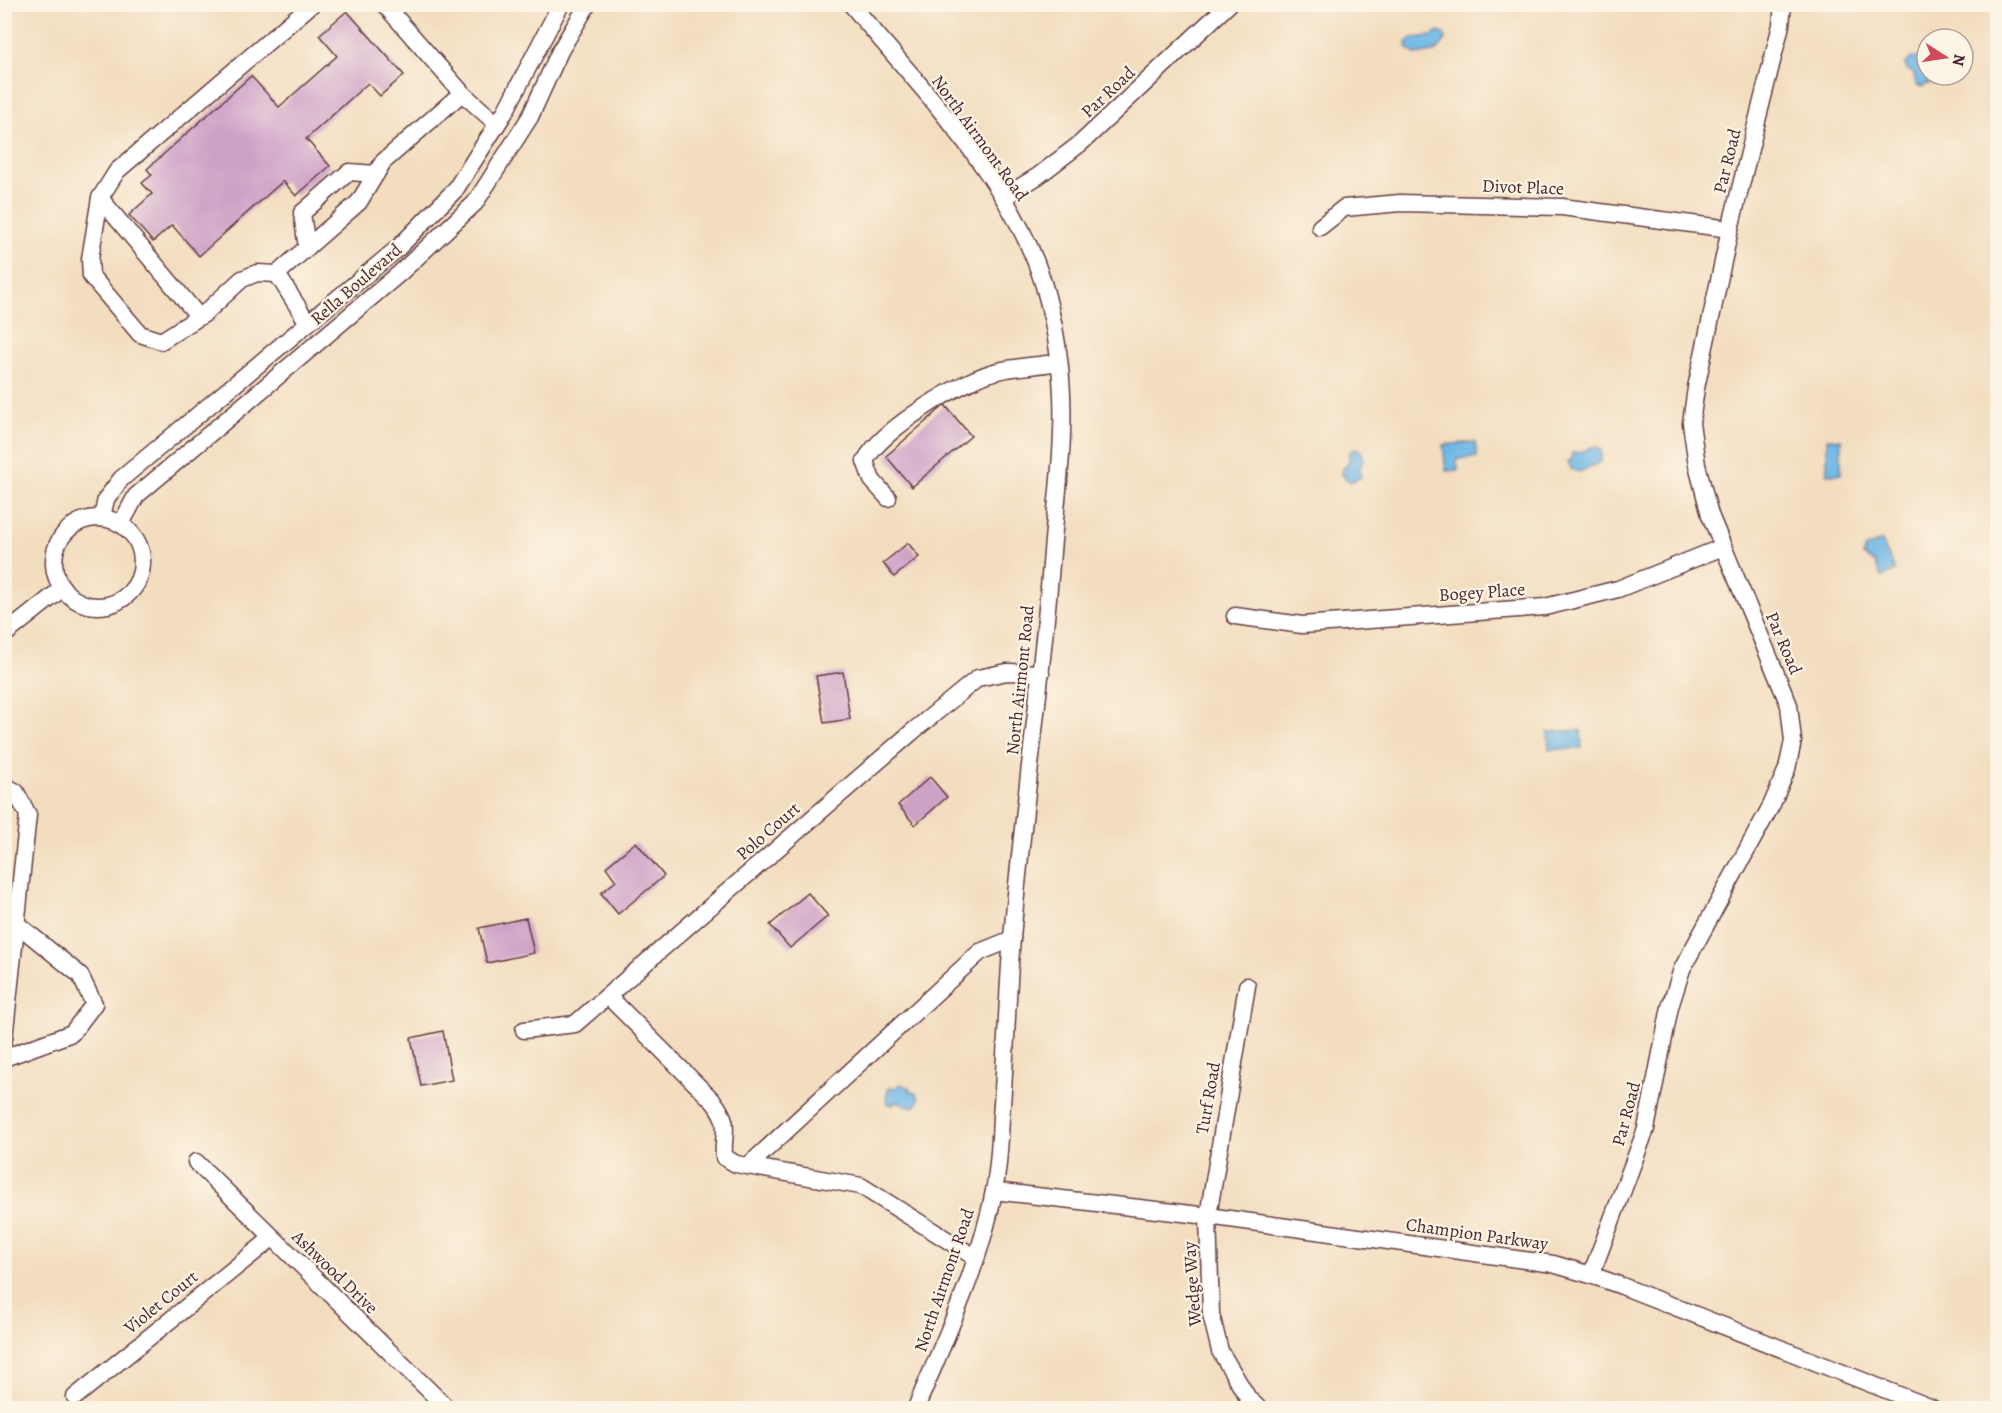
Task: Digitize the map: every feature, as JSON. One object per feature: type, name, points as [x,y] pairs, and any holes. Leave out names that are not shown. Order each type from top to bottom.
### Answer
[{"type":"street","points":[[312,4],[117,171],[100,198],[90,259],[91,276],[140,334],[161,341],[199,317],[242,279],[257,273],[277,274],[359,202],[383,162],[462,93]]},
{"type":"street","points":[[384,4],[462,93],[497,124]]},
{"type":"street","name":"Rella Boulevard","points":[[102,518],[106,499],[121,479],[398,248],[458,186],[497,124],[561,4]]},
{"type":"street","name":"Rella Boulevard","points":[[121,524],[135,496],[400,273],[475,203],[530,117],[560,51],[588,4]]},
{"type":"street","name":"North Airmont Road","points":[[851,4],[951,123],[1004,196],[1033,255],[1046,292],[1058,362],[1062,433],[1041,673],[1012,939],[1003,1100],[994,1191],[976,1258],[916,1408]]},
{"type":"street","name":"Par Road","points":[[1004,196],[1038,176],[1081,143],[1229,4]]},
{"type":"street","name":"Par Road","points":[[1591,1275],[1646,1129],[1670,1007],[1682,969],[1772,804],[1787,769],[1793,741],[1789,705],[1710,515],[1697,465],[1691,423],[1696,388],[1730,229],[1781,25],[1783,4]]},
{"type":"street","points":[[541,41],[560,51]]},
{"type":"street","points":[[307,248],[302,213],[349,172],[376,174]]},
{"type":"street","points":[[458,186],[475,203]]},
{"type":"street","points":[[100,198],[199,317]]},
{"type":"street","name":"Divot Place","points":[[1320,227],[1344,208],[1400,203],[1562,207],[1730,229]]},
{"type":"street","points":[[277,274],[308,323]]},
{"type":"street","points":[[888,498],[872,480],[865,461],[883,440],[920,410],[952,389],[997,371],[1058,362]]},
{"type":"street","points":[[246,375],[259,392]]},
{"type":"street","points":[[102,518],[121,524],[133,535],[139,545],[142,560],[140,575],[128,594],[110,604],[96,606],[82,603],[69,595],[58,582],[54,569],[55,549],[62,536],[72,525],[87,519],[102,518]]},
{"type":"street","name":"Bogey Place","points":[[1235,615],[1302,625],[1545,607],[1618,589],[1723,547]]},
{"type":"street","points":[[4,635],[63,588]]},
{"type":"street","name":"Polo Court","points":[[525,1030],[575,1024],[912,732],[978,678],[1007,672],[1041,673]]},
{"type":"street","points":[[4,786],[16,792],[28,815],[4,1039]]},
{"type":"street","points":[[4,1058],[72,1033],[94,1004],[80,975],[17,924]]},
{"type":"street","points":[[748,1166],[980,952],[1012,939]]},
{"type":"street","name":"Turf Road","points":[[1208,1216],[1247,986]]},
{"type":"street","points":[[608,996],[714,1102],[722,1113],[726,1123],[724,1157],[736,1164],[861,1186],[976,1258]]},
{"type":"street","name":"Ashwood Drive","points":[[196,1162],[447,1408]]},
{"type":"street","name":"Champion Parkway","points":[[994,1191],[1208,1216],[1553,1264],[1591,1275],[1932,1408]]},
{"type":"street","name":"Wedge Way","points":[[1208,1216],[1211,1314],[1220,1351],[1248,1398],[1258,1408]]},
{"type":"street","name":"Violet Court","points":[[75,1396],[272,1238]]},
{"type":"water","points":[[1439,32],[1445,35],[1445,40],[1437,51],[1416,55],[1408,49],[1407,43],[1412,38],[1431,36]]},
{"type":"water","points":[[1915,58],[1915,79],[1914,74],[1906,68],[1905,64]]},
{"type":"water","points":[[1827,439],[1841,439],[1841,474],[1827,474]]},
{"type":"water","points":[[1475,442],[1477,457],[1457,459],[1458,470],[1446,471],[1443,445]]},
{"type":"water","points":[[1591,447],[1601,450],[1601,462],[1579,472],[1571,469],[1568,461],[1571,460],[1572,453],[1582,452]]},
{"type":"water","points":[[1354,449],[1360,449],[1364,458],[1360,467],[1361,477],[1351,482],[1341,472],[1349,461],[1349,453]]},
{"type":"water","points":[[1882,541],[1895,571],[1881,577],[1875,563],[1863,556],[1866,547]]},
{"type":"water","points":[[1581,730],[1582,748],[1549,750],[1548,732]]},
{"type":"water","points":[[900,1084],[909,1087],[910,1091],[917,1094],[919,1099],[916,1106],[911,1107],[896,1101],[893,1105],[888,1103],[886,1096],[889,1088],[895,1088]]},
{"type":"building","points":[[347,11],[404,75],[380,96],[368,83],[306,139],[330,166],[296,196],[283,181],[199,256],[172,225],[153,242],[129,215],[152,194],[142,183],[152,175],[147,169],[251,76],[279,107],[337,56],[319,35]]},
{"type":"building","points":[[945,405],[971,436],[912,487],[886,456]]},
{"type":"building","points":[[908,543],[919,557],[894,577],[883,563]]},
{"type":"building","points":[[843,672],[850,719],[824,723],[816,676]]},
{"type":"building","points":[[930,777],[947,797],[915,825],[898,805]]},
{"type":"building","points":[[636,842],[664,876],[618,914],[601,893],[616,881],[606,867]]},
{"type":"building","points":[[808,893],[828,916],[790,948],[770,925]]},
{"type":"building","points":[[526,918],[534,953],[487,963],[479,928]]},
{"type":"building","points":[[443,1031],[452,1080],[421,1086],[411,1038]]}]
